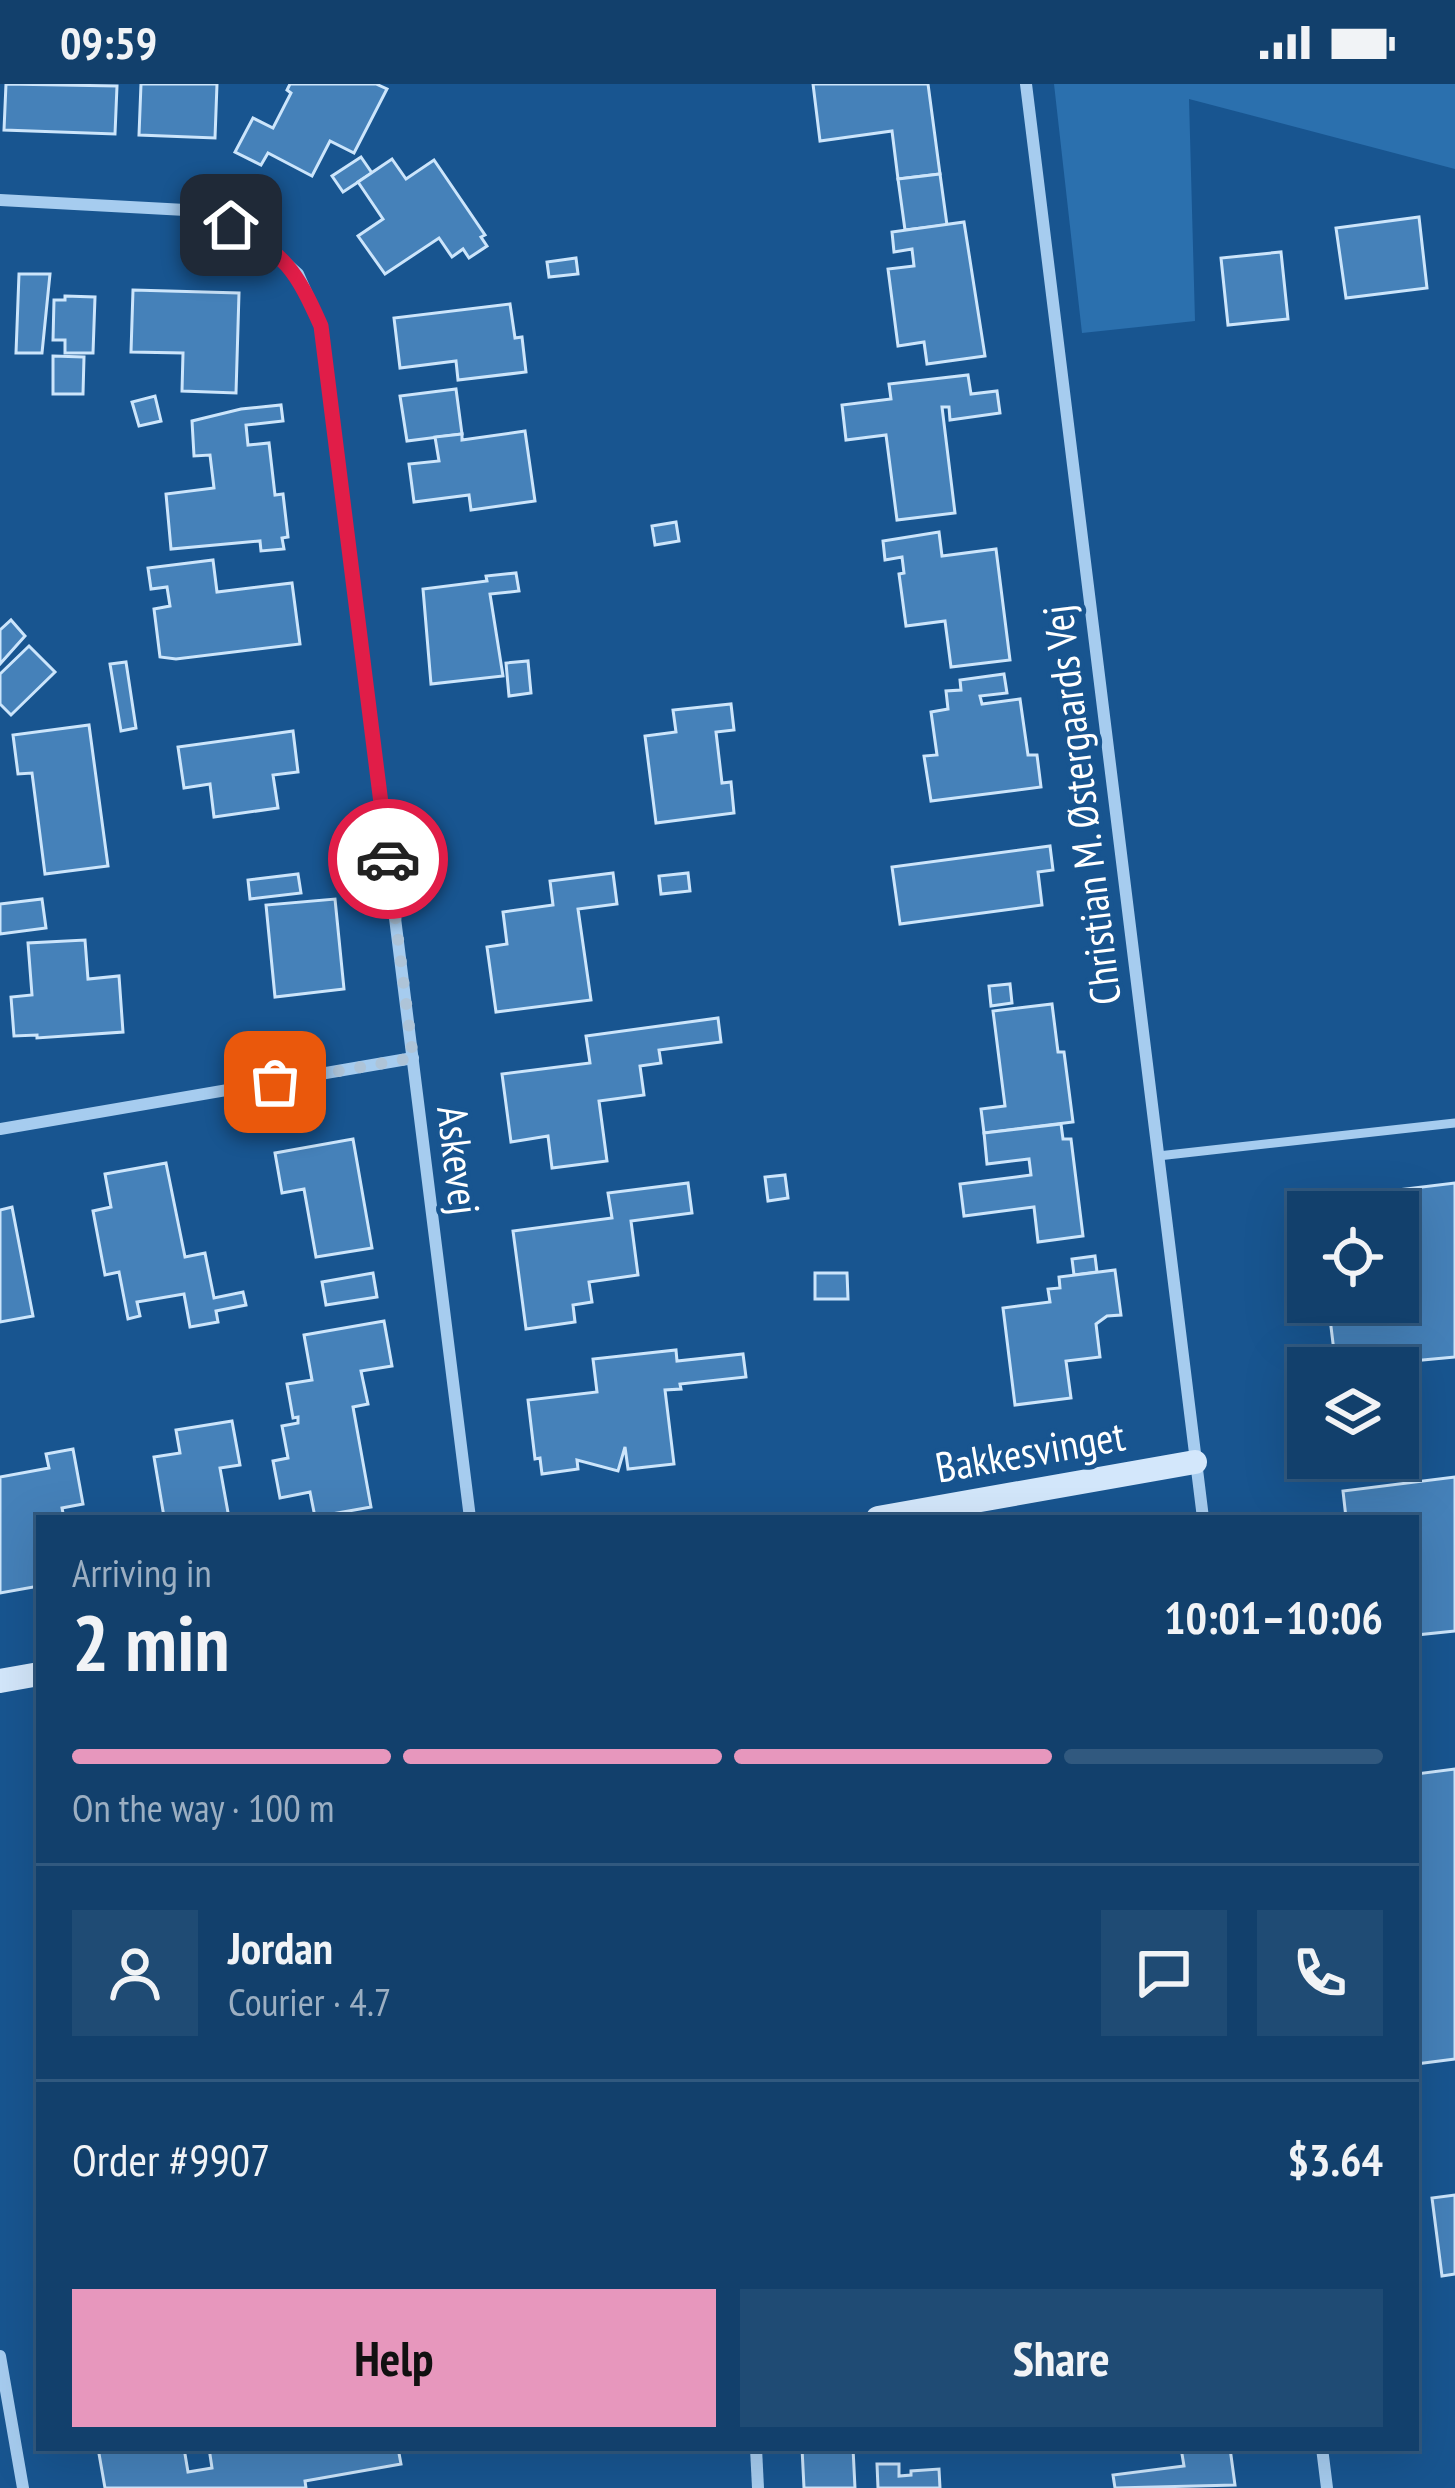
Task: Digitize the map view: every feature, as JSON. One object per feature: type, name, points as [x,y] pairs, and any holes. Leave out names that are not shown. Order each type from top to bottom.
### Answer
[{"type":"street","name":"Christian M. Østergaards Vej","points":[[1026,84],[1203,1515]]},
{"type":"street","name":"Askevej","points":[[0,200],[204,211],[259,239],[298,274],[321,326],[470,1515]]},
{"type":"street","points":[[0,1129],[413,1058]]},
{"type":"street","name":"Bakkesvinget","points":[[895,1515],[1196,1462]]},
{"type":"street","points":[[0,1682],[36,1675]]},
{"type":"street","points":[[0,2356],[23,2488]]},
{"type":"street","points":[[756,2451],[758,2488]]},
{"type":"street","points":[[1322,2451],[1327,2488]]},
{"type":"lane","points":[[1158,1156],[1455,1123]]},
{"type":"shaded area","points":[[1054,84],[1455,84],[1455,169],[1189,99],[1195,321],[1082,333]]},
{"type":"building","points":[[6,84],[117,86],[115,134],[4,130]]},
{"type":"building","points":[[141,84],[217,84],[215,138],[139,135]]},
{"type":"building","points":[[290,84],[376,84],[387,89],[354,153],[330,141],[312,176],[268,153],[261,165],[235,152],[253,118],[273,128],[291,93],[287,90]]},
{"type":"building","points":[[813,84],[928,84],[940,174],[898,179],[892,131],[820,141]]},
{"type":"building","points":[[361,157],[372,173],[343,192],[332,176]]},
{"type":"building","points":[[392,159],[406,179],[434,160],[485,235],[481,237],[487,246],[469,258],[463,249],[452,257],[439,238],[385,274],[358,236],[383,219],[358,182]]},
{"type":"building","points":[[940,174],[947,225],[905,230],[898,179]]},
{"type":"building","points":[[1419,217],[1427,288],[1346,298],[1336,228]]},
{"type":"building","points":[[964,222],[985,356],[927,364],[924,342],[898,346],[888,269],[914,266],[912,249],[894,252],[892,232]]},
{"type":"building","points":[[1281,252],[1288,319],[1228,325],[1221,258]]},
{"type":"building","points":[[576,258],[578,274],[549,277],[547,262]]},
{"type":"building","points":[[19,274],[50,274],[42,353],[16,353]]},
{"type":"building","points":[[133,290],[239,293],[236,393],[182,391],[183,353],[131,352]]},
{"type":"building","points":[[65,296],[95,297],[93,353],[65,353],[65,340],[53,340],[54,300],[65,300]]},
{"type":"building","points":[[510,304],[515,338],[522,337],[526,372],[458,380],[456,361],[400,368],[394,318]]},
{"type":"building","points":[[53,356],[84,357],[83,394],[53,394]]},
{"type":"building","points":[[968,375],[971,394],[997,391],[1000,413],[950,420],[949,407],[942,407],[955,513],[897,520],[886,435],[846,440],[842,405],[891,399],[889,384]]},
{"type":"building","points":[[456,389],[462,434],[407,441],[400,396]]},
{"type":"building","points":[[155,396],[161,421],[139,426],[132,402]]},
{"type":"building","points":[[281,405],[283,421],[246,425],[248,445],[269,443],[275,495],[283,494],[288,537],[282,538],[284,549],[261,551],[260,541],[171,549],[166,494],[214,488],[210,455],[194,456],[192,421]]},
{"type":"building","points":[[525,431],[535,501],[471,510],[469,495],[414,502],[409,464],[439,461],[435,437],[462,434],[462,440]]},
{"type":"building","points":[[676,522],[679,541],[655,545],[652,526]]},
{"type":"building","points":[[939,532],[942,556],[996,549],[1010,660],[951,667],[945,621],[906,626],[899,574],[904,573],[902,557],[885,560],[883,541]]},
{"type":"building","points":[[213,560],[217,592],[292,583],[300,644],[160,657],[154,609],[170,606],[167,587],[151,589],[148,568]]},
{"type":"building","points":[[516,573],[519,591],[490,594],[503,676],[431,684],[423,589]]},
{"type":"building","points":[[11,620],[25,636],[0,664],[0,630]]},
{"type":"building","points":[[29,646],[55,672],[11,715],[0,704],[0,674]]},
{"type":"building","points":[[528,661],[531,693],[509,696],[506,663]]},
{"type":"building","points":[[126,662],[136,728],[121,731],[110,664]]},
{"type":"building","points":[[1004,674],[1007,693],[980,696],[982,704],[1020,699],[1028,755],[1037,755],[1041,787],[931,801],[924,756],[937,755],[931,712],[948,709],[946,691],[961,690],[960,680]]},
{"type":"building","points":[[731,704],[734,730],[716,732],[722,783],[731,782],[734,813],[656,823],[645,736],[676,732],[673,710]]},
{"type":"building","points":[[89,725],[108,866],[45,874],[32,773],[18,774],[13,735]]},
{"type":"building","points":[[293,731],[298,772],[273,775],[278,808],[214,817],[210,784],[184,788],[178,747]]},
{"type":"building","points":[[1050,846],[1053,870],[1038,872],[1042,905],[900,924],[892,867]]},
{"type":"building","points":[[613,873],[617,904],[578,909],[591,1000],[496,1012],[487,947],[507,944],[503,912],[553,905],[550,881]]},
{"type":"building","points":[[688,873],[690,891],[661,894],[659,876]]},
{"type":"building","points":[[298,874],[301,893],[250,899],[248,880]]},
{"type":"building","points":[[42,899],[46,928],[0,934],[0,904]]},
{"type":"building","points":[[335,899],[344,989],[275,997],[266,905]]},
{"type":"building","points":[[85,940],[88,979],[119,976],[123,1032],[14,1036],[11,997],[32,995],[28,943]]},
{"type":"building","points":[[1010,984],[1012,1003],[991,1006],[989,986]]},
{"type":"building","points":[[1052,1004],[1073,1122],[984,1133],[981,1109],[1005,1106],[993,1011]]},
{"type":"building","points":[[718,1018],[721,1042],[659,1050],[661,1063],[640,1066],[644,1095],[599,1101],[607,1161],[552,1168],[548,1136],[511,1142],[502,1074],[590,1063],[586,1036]]},
{"type":"building","points":[[1061,1124],[1063,1139],[1071,1139],[1083,1236],[1038,1242],[1034,1207],[964,1216],[960,1184],[1031,1175],[1029,1159],[987,1164],[984,1133]]},
{"type":"building","points":[[353,1139],[372,1248],[316,1257],[304,1189],[282,1193],[275,1153]]},
{"type":"building","points":[[166,1163],[185,1257],[205,1253],[214,1298],[243,1292],[246,1305],[216,1311],[218,1322],[190,1327],[184,1294],[137,1302],[140,1316],[128,1319],[119,1272],[105,1275],[93,1211],[111,1207],[105,1174]]},
{"type":"building","points":[[785,1175],[788,1198],[768,1201],[765,1177]]},
{"type":"building","points":[[688,1183],[692,1213],[631,1221],[638,1275],[589,1282],[592,1302],[573,1305],[575,1322],[526,1329],[513,1231],[612,1218],[608,1193]]},
{"type":"building","points":[[1455,1183],[1455,1357],[1419,1360],[1419,1347],[1333,1347],[1331,1323],[1419,1323],[1419,1191],[1389,1191]]},
{"type":"building","points":[[12,1207],[33,1316],[0,1322],[0,1210]]},
{"type":"building","points":[[1095,1256],[1097,1272],[1074,1275],[1072,1259]]},
{"type":"building","points":[[1115,1270],[1121,1315],[1107,1316],[1096,1324],[1100,1357],[1066,1361],[1071,1398],[1015,1405],[1003,1308],[1050,1302],[1048,1289],[1060,1288],[1059,1277]]},
{"type":"building","points":[[373,1273],[377,1297],[326,1305],[322,1282]]},
{"type":"building","points":[[815,1273],[847,1273],[848,1299],[815,1299]]},
{"type":"building","points":[[384,1321],[392,1366],[361,1371],[368,1404],[353,1407],[371,1507],[315,1515],[310,1492],[280,1498],[273,1461],[288,1458],[282,1426],[298,1423],[287,1384],[312,1380],[304,1335]]},
{"type":"building","points":[[676,1350],[677,1361],[743,1354],[746,1377],[665,1390],[674,1464],[628,1469],[625,1447],[618,1471],[577,1460],[578,1469],[542,1474],[540,1458],[535,1459],[528,1400],[597,1392],[593,1359]]},
{"type":"building","points":[[232,1421],[240,1465],[220,1468],[228,1515],[164,1515],[154,1457],[180,1453],[176,1430]]},
{"type":"building","points":[[73,1449],[83,1504],[62,1508],[63,1515],[36,1515],[36,1587],[0,1593],[0,1477],[49,1468],[46,1454]]},
{"type":"building","points":[[1455,1477],[1455,1631],[1419,1635],[1419,1515],[1346,1515],[1343,1491]]},
{"type":"building","points":[[1455,1769],[1455,2059],[1419,2064],[1419,1774]]},
{"type":"building","points":[[1455,2195],[1455,2274],[1442,2276],[1432,2198]]},
{"type":"building","points":[[99,2451],[184,2451],[188,2472],[212,2468],[209,2451],[399,2451],[401,2464],[305,2481],[306,2488],[105,2488]]},
{"type":"building","points":[[802,2451],[853,2451],[855,2488],[804,2488]]},
{"type":"building","points":[[1182,2451],[1230,2451],[1235,2485],[1115,2488],[1113,2475],[1184,2466]]},
{"type":"building","points":[[877,2464],[899,2464],[899,2476],[939,2469],[940,2488],[878,2488]]},
{"type":"way so far","points":[[275,1082],[413,1058],[388,859]]},
{"type":"route","points":[[231,225],[259,239],[298,274],[321,326],[388,859]]}]
